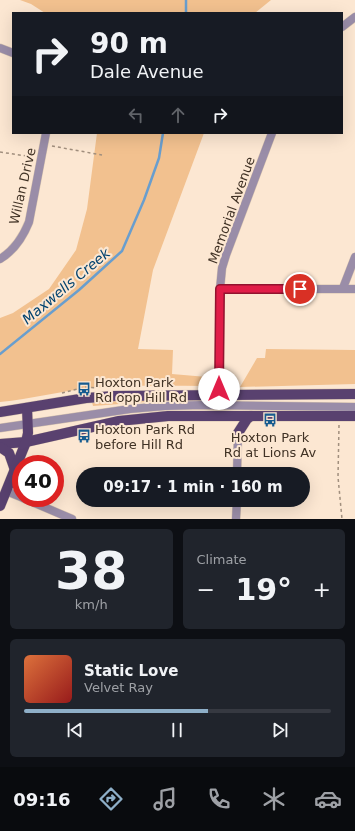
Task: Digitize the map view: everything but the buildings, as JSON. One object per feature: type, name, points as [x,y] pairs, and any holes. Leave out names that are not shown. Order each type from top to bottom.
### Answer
[{"type":"main road","points":[[0,412],[86,398],[115,396],[355,394]]},
{"type":"main road","points":[[21,455],[28,433],[27,408]]},
{"type":"main road","points":[[0,445],[26,442],[132,418],[219,411],[251,416],[355,416]]},
{"type":"main road","points":[[238,433],[247,419],[251,416]]},
{"type":"main road","points":[[0,445],[9,453],[12,462]]},
{"type":"main road","points":[[0,506],[12,477]]},
{"type":"street","points":[[343,26],[355,17]]},
{"type":"street","points":[[0,48],[12,53]]},
{"type":"street","name":"Willan Drive","points":[[0,259],[14,248],[25,232],[29,222],[46,134]]},
{"type":"street","name":"Memorial Avenue","points":[[219,411],[221,272],[272,134]]},
{"type":"street","points":[[343,288],[355,257]]},
{"type":"street","points":[[220,289],[355,288]]},
{"type":"street","points":[[0,428],[130,409],[219,411],[355,407]]},
{"type":"street","points":[[237,467],[238,433]]},
{"type":"street","points":[[6,491],[12,494]]},
{"type":"street","points":[[43,507],[72,519]]},
{"type":"street","points":[[236,519],[237,507]]},
{"type":"path","points":[[44,145],[102,155]]},
{"type":"path","points":[[0,152],[41,158]]},
{"type":"path","points":[[339,423],[338,477],[342,519]]},
{"type":"shaded area","points":[[20,0],[271,0],[256,12],[43,12],[31,4]]},
{"type":"shaded area","points":[[97,134],[204,134],[153,270],[138,349],[173,350],[172,374],[207,377],[207,386],[135,386],[91,388],[0,402],[0,318],[13,313],[49,289],[76,250],[87,209]]},
{"type":"shaded area","points":[[266,349],[355,350],[355,384],[240,387],[257,358],[265,358]]},
{"type":"shaded area","points":[[160,398],[160,401],[93,406],[92,402]]},
{"type":"waterway","name":"Maxwells Creek","points":[[186,0],[186,12]]},
{"type":"waterway","name":"Maxwells Creek","points":[[0,354],[79,290],[122,251],[144,200],[159,158],[163,134]]},
{"type":"place","name":"Hoxton Park Rd opp Hill Rd","points":[[84,389]]},
{"type":"place","name":"Hoxton Park Rd at Lions Av","points":[[270,420]]},
{"type":"place","name":"Hoxton Park Rd before Hill Rd","points":[[84,436]]},
{"type":"route","points":[[219,389],[220,289],[300,289]]}]
